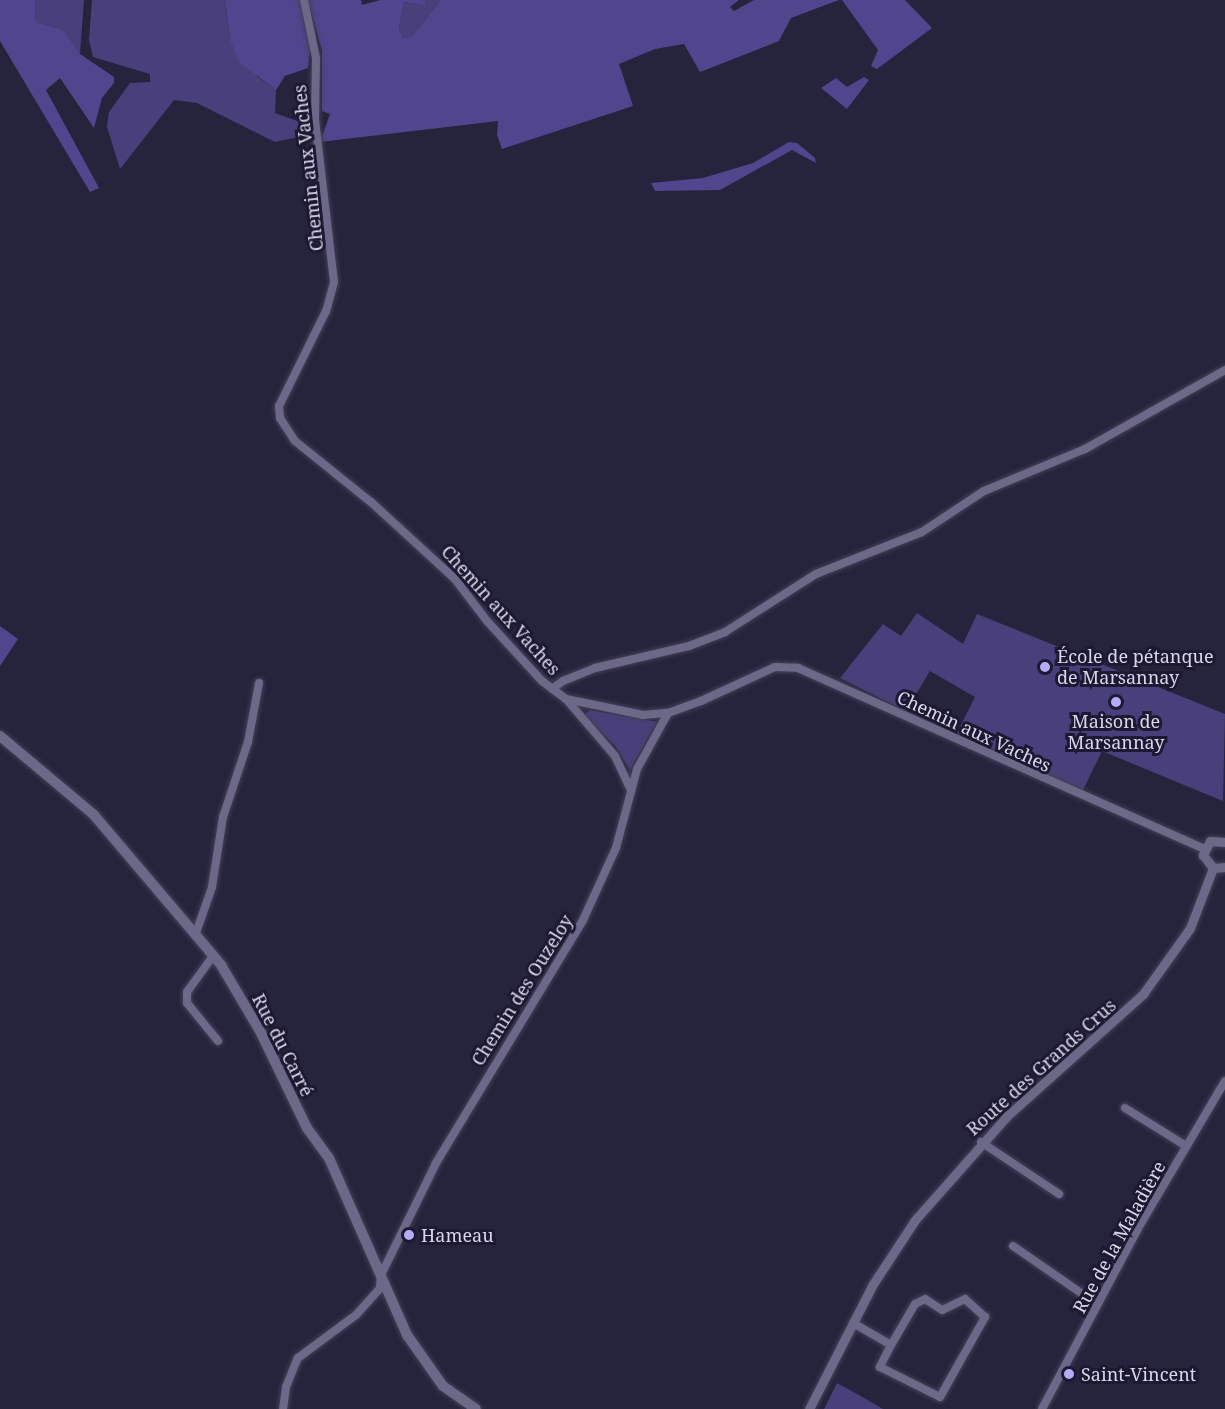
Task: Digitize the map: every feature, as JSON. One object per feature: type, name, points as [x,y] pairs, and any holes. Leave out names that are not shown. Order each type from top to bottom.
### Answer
[{"type":"main road","name":"Rue du Carré","points":[[0,736],[78,799],[196,933],[213,956],[261,1033],[308,1128],[329,1158],[407,1335],[443,1386],[476,1409]]},
{"type":"street","name":"Chemin aux Vaches","points":[[304,0],[316,58],[315,113],[334,282],[326,311],[282,400],[280,418],[295,441],[440,563],[520,659],[566,699],[643,715],[668,713],[775,668],[798,668],[1204,849]]},
{"type":"street","points":[[552,689],[563,681],[595,668],[689,646],[725,632],[816,574],[922,532],[984,491],[1085,449],[1225,370]]},
{"type":"street","points":[[196,933],[212,887],[223,817],[249,742],[259,683]]},
{"type":"street","points":[[566,699],[615,756],[632,792]]},
{"type":"street","name":"Chemin des Ouzeloy","points":[[283,1409],[286,1388],[298,1358],[356,1315],[380,1288],[381,1275],[474,1096],[583,920],[616,849],[647,746],[668,713]]},
{"type":"street","points":[[1224,839],[1210,841],[1204,849],[1204,860],[1213,868],[1225,867]]},
{"type":"street","name":"Route des Grands Crus","points":[[809,1409],[853,1323],[915,1220],[981,1142],[1143,994],[1190,928],[1213,868]]},
{"type":"street","points":[[213,956],[187,992],[187,1004],[218,1041]]},
{"type":"street","name":"Rue de la Maladière","points":[[1042,1409],[1097,1304],[1225,1081]]},
{"type":"street","points":[[1125,1108],[1186,1146]]},
{"type":"street","points":[[981,1142],[1059,1194]]},
{"type":"street","points":[[1013,1246],[1097,1304]]},
{"type":"street","points":[[925,1299],[942,1310],[965,1299],[985,1317],[940,1397],[880,1367],[891,1345],[915,1304],[925,1299]]},
{"type":"street","points":[[853,1323],[891,1345]]},
{"type":"shaded area","points":[[0,0],[35,0],[36,22],[64,30],[80,54],[114,77],[114,83],[102,98],[94,128],[60,78],[46,90],[99,188],[90,192],[0,41]]},
{"type":"shaded area","points":[[35,0],[84,0],[80,54],[64,30],[36,22]]},
{"type":"shaded area","points":[[92,0],[225,0],[230,39],[258,77],[276,90],[275,113],[308,125],[307,135],[275,142],[197,103],[174,100],[120,169],[107,127],[109,112],[130,83],[150,82],[150,74],[93,57],[89,40]]},
{"type":"shaded area","points":[[225,0],[300,0],[310,48],[308,68],[285,76],[276,90],[239,62],[230,39]]},
{"type":"shaded area","points":[[308,0],[361,0],[362,5],[380,0],[426,0],[425,6],[404,2],[399,28],[403,38],[413,35],[441,0],[739,0],[730,7],[734,11],[754,0],[839,0],[791,18],[779,41],[700,72],[684,44],[655,49],[619,64],[633,106],[502,149],[497,135],[498,121],[320,142],[330,114],[322,111],[322,51]]},
{"type":"shaded area","points":[[426,0],[441,0],[413,35],[403,38],[399,28],[404,2],[425,6]]},
{"type":"shaded area","points":[[842,0],[905,0],[932,28],[877,69],[871,66],[878,50]]},
{"type":"shaded area","points":[[864,77],[869,80],[847,109],[821,88],[836,78],[847,87]]},
{"type":"shaded area","points":[[789,142],[797,143],[815,158],[816,163],[792,150],[720,190],[655,191],[651,183],[703,178],[753,163]]},
{"type":"shaded area","points":[[917,613],[963,644],[977,614],[1225,714],[1223,801],[1102,751],[1083,790],[957,733],[975,697],[930,671],[906,711],[840,678],[883,624],[901,636]]},
{"type":"shaded area","points":[[0,626],[18,639],[0,666]]},
{"type":"shaded area","points":[[590,710],[657,722],[630,770],[616,747],[584,715]]},
{"type":"shaded area","points":[[837,1383],[859,1395],[883,1409],[824,1409]]},
{"type":"place","name":"École de pétanque de Marsannay","points":[[1045,667]]},
{"type":"place","name":"Maison de Marsannay","points":[[1116,702]]},
{"type":"place","name":"Hameau","points":[[409,1235]]},
{"type":"place","name":"Saint-Vincent","points":[[1069,1374]]}]
